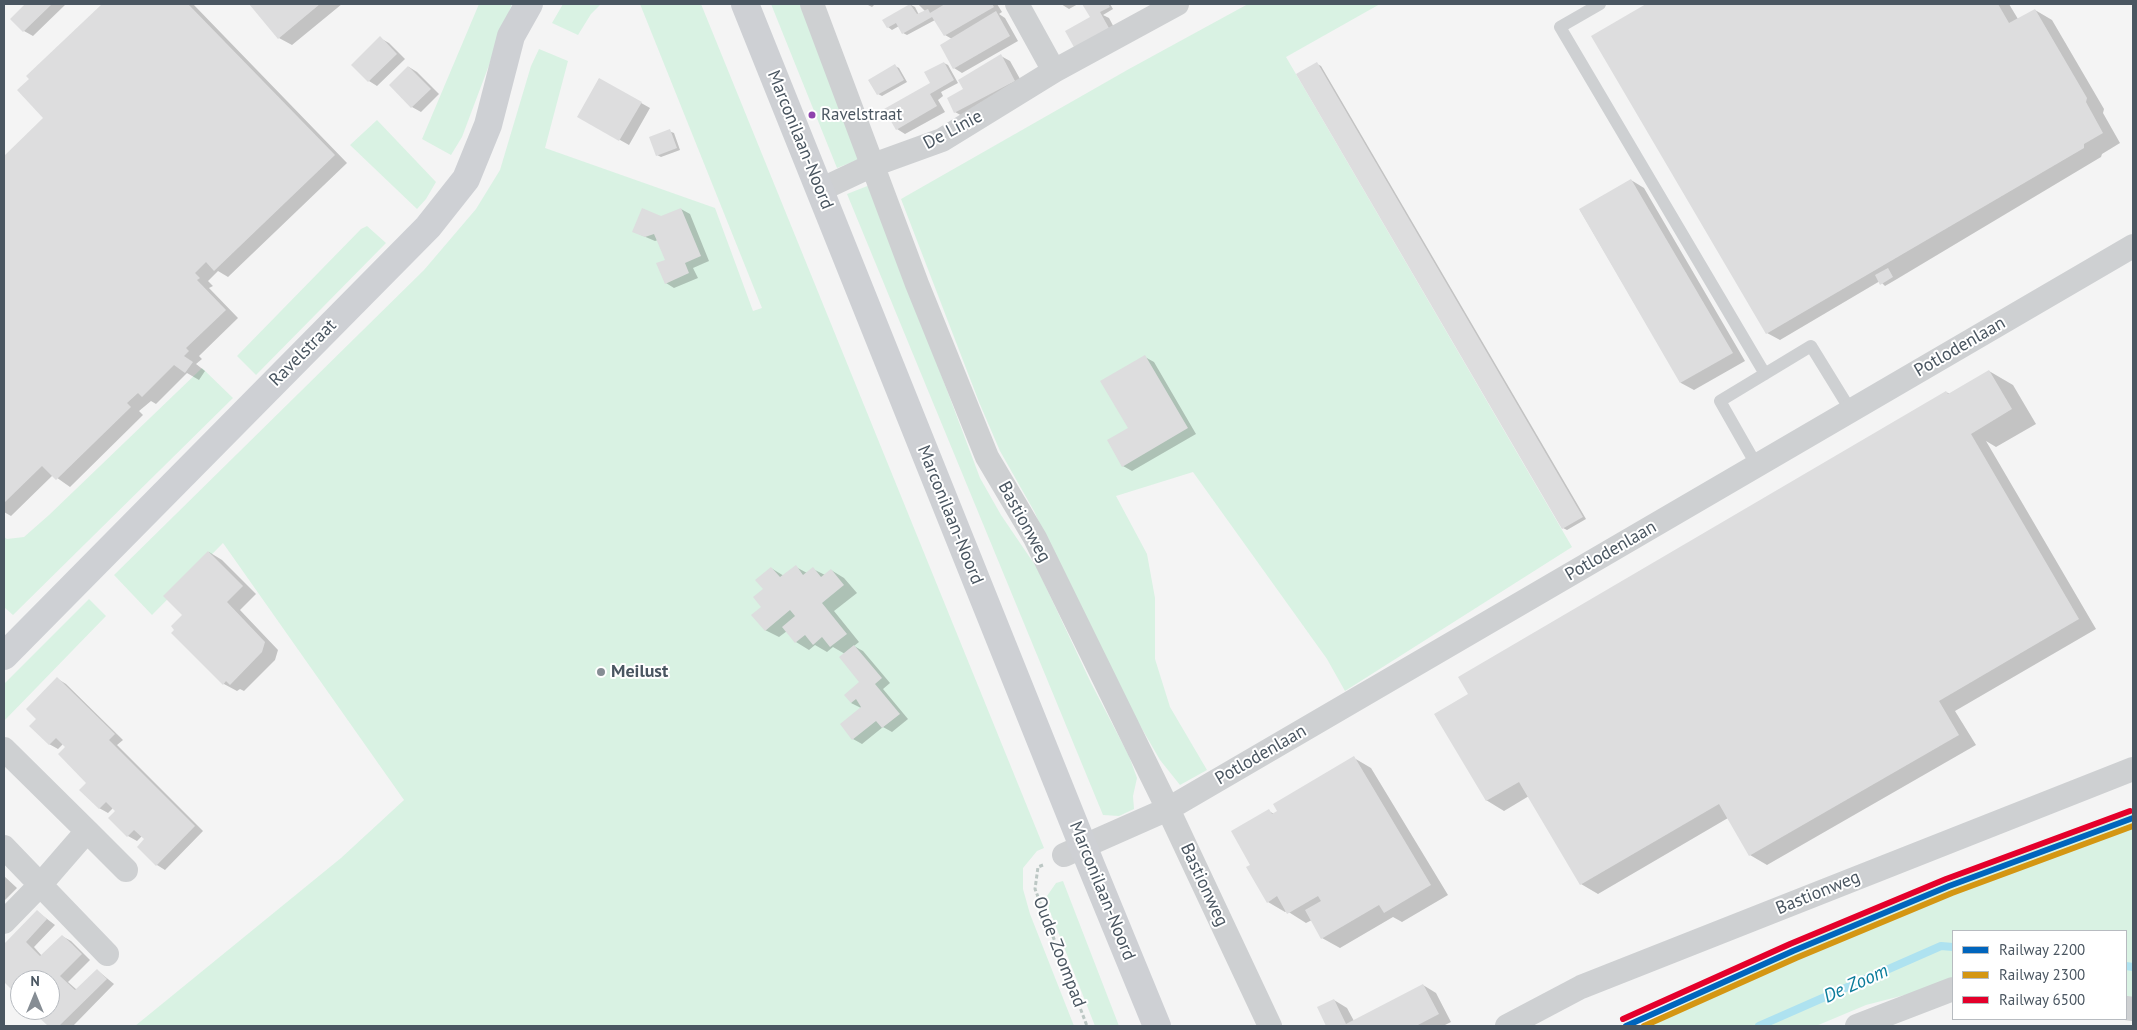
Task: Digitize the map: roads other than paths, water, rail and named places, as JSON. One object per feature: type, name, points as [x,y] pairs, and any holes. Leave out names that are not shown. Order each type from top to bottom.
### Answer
[{"type":"street","name":"Ravelstraat","points":[[4,656],[428,227],[466,179],[488,125],[511,36],[529,4]]},
{"type":"street","name":"Marconilaan-Noord","points":[[745,4],[820,190],[1074,851],[1157,1026]]},
{"type":"street","name":"Bastionweg","points":[[812,4],[917,284],[987,458],[1034,538],[1168,808],[1270,1026]]},
{"type":"street","points":[[1017,4],[1054,72]]},
{"type":"street","name":"De Linie","points":[[820,190],[873,165],[942,140],[1054,72],[1177,4]]},
{"type":"street","name":"Potlodenlaan","points":[[1074,851],[1168,808],[2133,246]]},
{"type":"street","points":[[4,749],[126,870]]},
{"type":"street","name":"Bastionweg","points":[[1507,1026],[1581,987],[2133,769]]},
{"type":"street","points":[[4,922],[41,884],[87,831]]},
{"type":"street","points":[[4,847],[107,954]]},
{"type":"street","points":[[1857,1026],[1952,989]]},
{"type":"lane","points":[[1600,4],[1560,27],[1764,374]]},
{"type":"lane","points":[[1757,466],[1720,401],[1811,346],[1851,411]]},
{"type":"waterway","name":"De Zoom","points":[[1759,1026],[1941,946],[1952,947]]},
{"type":"waterway","name":"De Zoom","points":[[2127,966],[2133,967]]},
{"type":"rail line","name":"6500","points":[[1623,1019],[1790,944],[1946,879],[2130,811]]},
{"type":"rail line","name":"2200","points":[[1626,1026],[1793,951],[1949,886],[2133,818]]},
{"type":"rail line","name":"2300","points":[[1644,1026],[1796,958],[1952,893],[2133,826]]},
{"type":"place","name":"Ravelstraat","points":[[812,115]]},
{"type":"place","name":"Meilust","points":[[601,672]]}]
